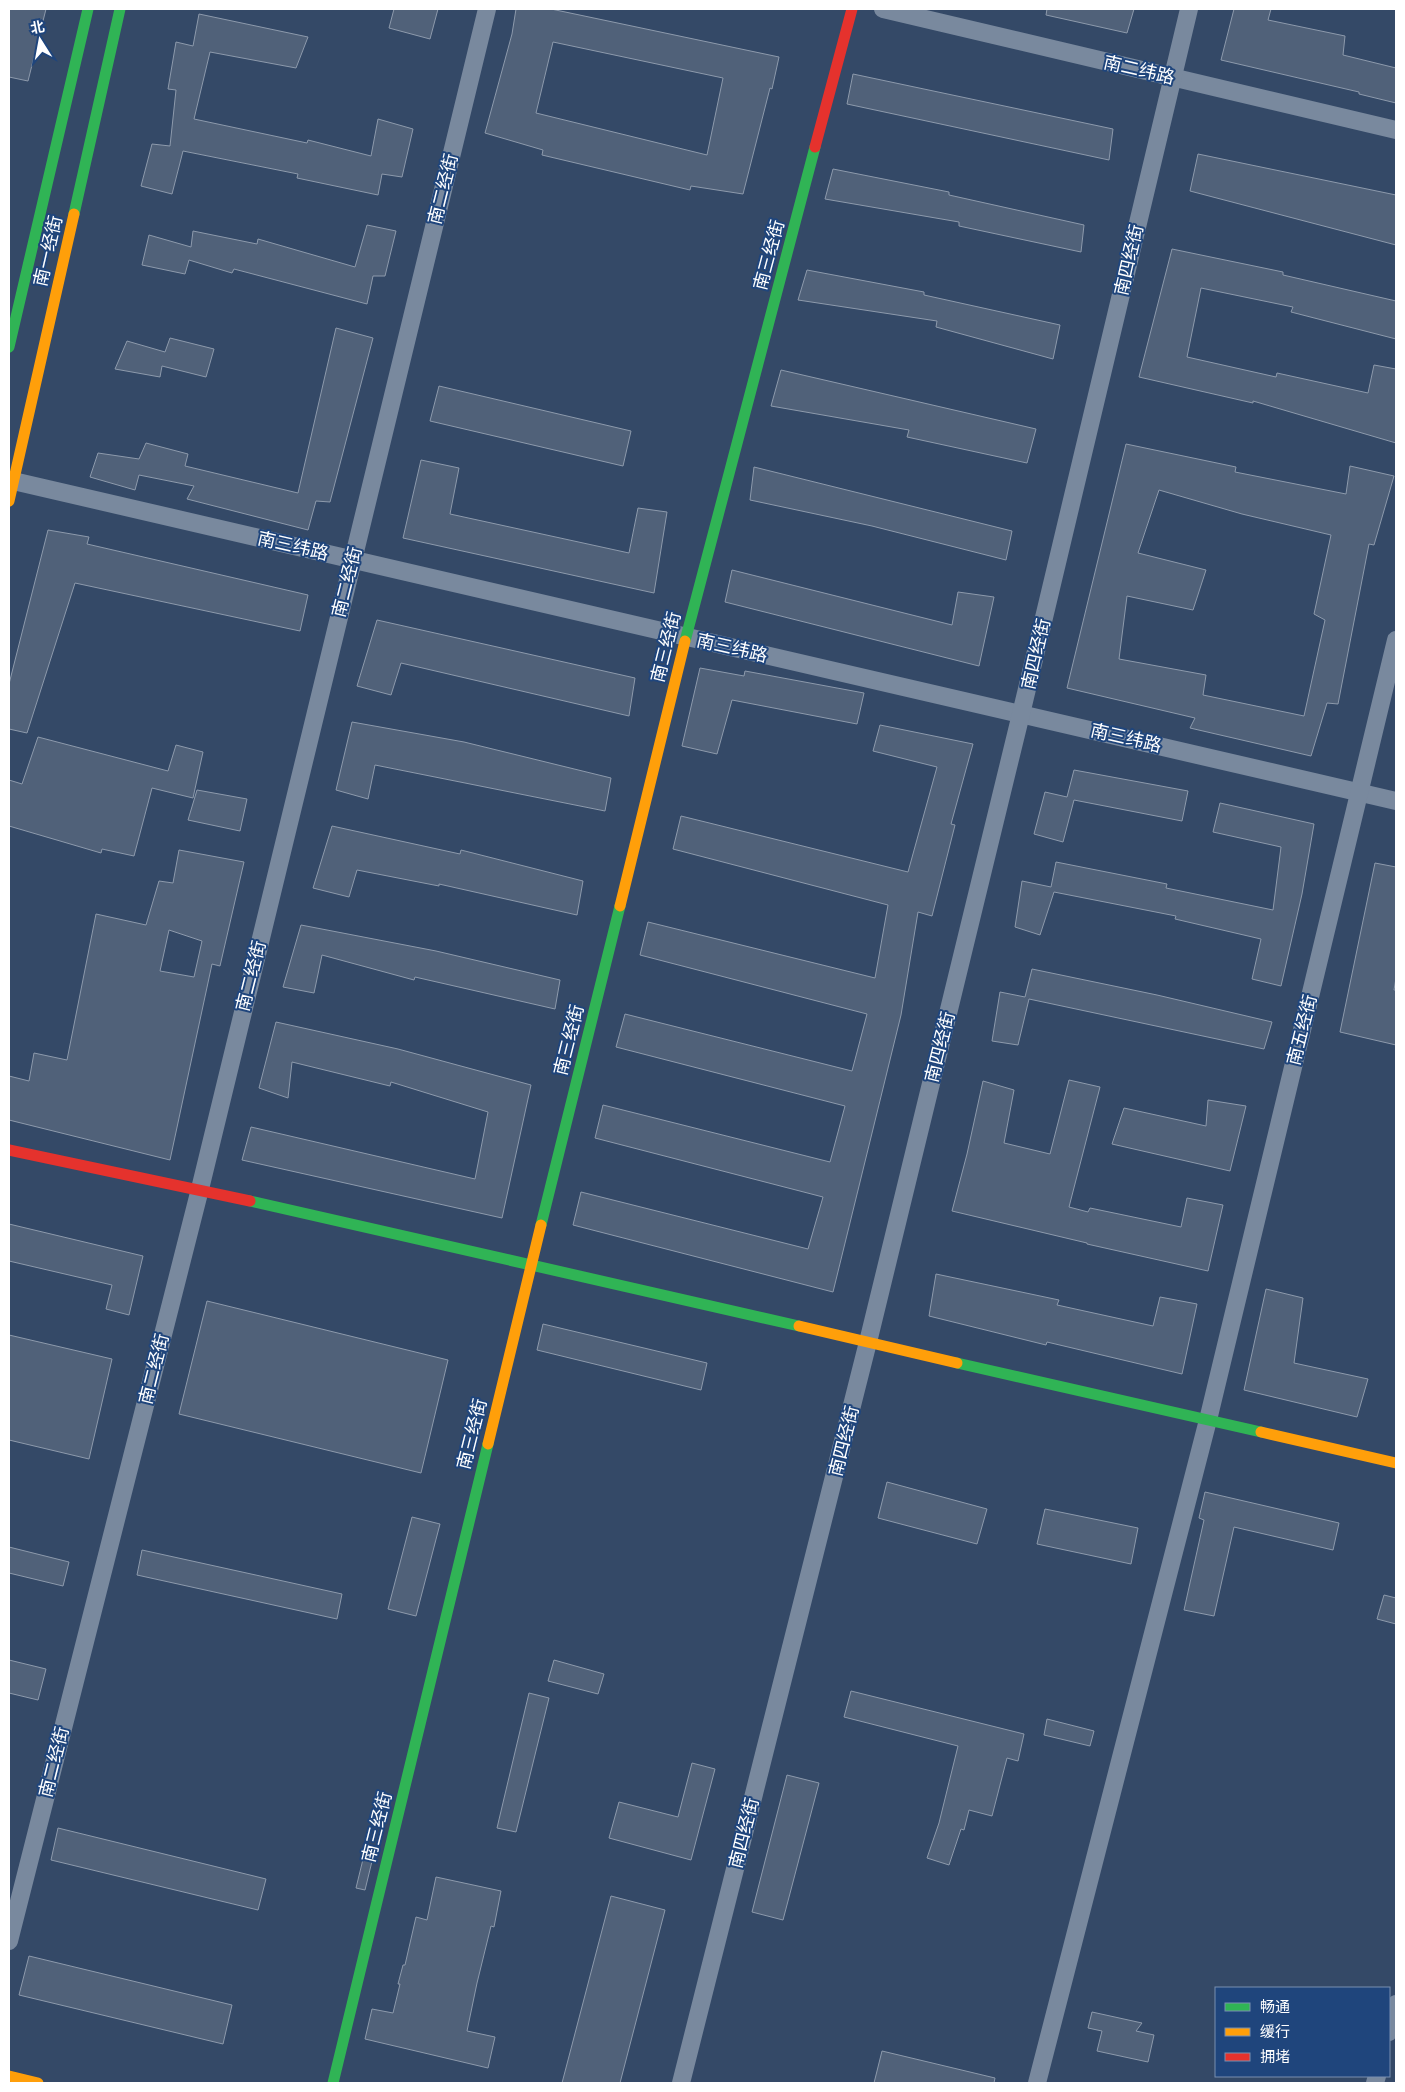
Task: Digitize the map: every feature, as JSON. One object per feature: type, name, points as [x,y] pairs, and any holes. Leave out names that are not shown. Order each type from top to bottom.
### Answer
[{"type":"main road","name":"南一经街","points":[[9,347],[88,9]]},
{"type":"main road","name":"南一经街","points":[[9,501],[11,481],[120,9]]},
{"type":"main road","name":"南三经街","points":[[333,2083],[531,1265],[686,637],[852,9]]},
{"type":"main road","points":[[9,1150],[200,1189],[1396,1463]]},
{"type":"main road","points":[[9,2076],[38,2083]]},
{"type":"street","name":"南二经街","points":[[9,1941],[200,1189],[487,9]]},
{"type":"street","name":"南二纬路","points":[[883,9],[1396,130]]},
{"type":"street","name":"南四经街","points":[[681,2083],[868,1342],[1021,714],[1189,9]]},
{"type":"street","name":"南三纬路","points":[[11,481],[1396,801]]},
{"type":"street","name":"南五经街","points":[[1037,2083],[1208,1420],[1396,640]]},
{"type":"street","points":[[1390,2028],[1396,2004]]},
{"type":"building","points":[[9,9],[46,9],[28,81],[9,77]]},
{"type":"building","points":[[394,9],[438,9],[430,39],[389,28]]},
{"type":"building","points":[[516,9],[551,9],[779,57],[743,194],[691,186],[690,190],[542,155],[543,150],[485,133],[512,34]],"holes":[[[553,42],[723,78],[707,155],[536,113]]]},
{"type":"building","points":[[1047,9],[1134,9],[1127,33],[1046,15]]},
{"type":"building","points":[[1234,9],[1271,9],[1268,20],[1345,36],[1343,55],[1396,68],[1396,103],[1359,94],[1359,92],[1221,60]]},
{"type":"building","points":[[199,14],[308,37],[296,68],[210,52],[194,119],[307,143],[308,140],[371,156],[378,119],[413,129],[402,177],[382,174],[378,195],[297,178],[298,174],[183,151],[172,194],[141,186],[152,144],[170,146],[176,90],[168,89],[176,42],[193,46]]},
{"type":"building","points":[[853,74],[1113,129],[1109,160],[847,104]]},
{"type":"building","points":[[1198,154],[1396,195],[1396,245],[1190,191]]},
{"type":"building","points":[[833,169],[949,192],[949,195],[1084,225],[1081,252],[959,226],[959,222],[825,199]]},
{"type":"building","points":[[367,225],[396,231],[385,276],[373,276],[367,304],[234,269],[232,273],[189,260],[185,274],[142,265],[149,235],[191,247],[193,231],[257,244],[258,239],[355,267]]},
{"type":"building","points":[[1172,249],[1283,272],[1283,275],[1396,301],[1396,339],[1291,312],[1293,307],[1201,288],[1187,357],[1276,377],[1277,373],[1368,393],[1374,365],[1396,369],[1396,443],[1253,401],[1253,403],[1139,377]]},
{"type":"building","points":[[807,270],[924,292],[924,295],[1060,325],[1053,359],[936,327],[937,321],[798,300]]},
{"type":"building","points":[[336,328],[373,338],[330,502],[316,501],[308,530],[187,499],[194,486],[139,475],[135,490],[90,477],[98,453],[139,459],[146,443],[188,454],[185,466],[298,493]]},
{"type":"building","points":[[170,338],[214,349],[206,377],[162,366],[160,377],[115,369],[127,341],[165,352]]},
{"type":"building","points":[[781,370],[1036,429],[1027,463],[907,437],[909,430],[771,406]]},
{"type":"building","points":[[439,386],[631,431],[623,466],[430,421]]},
{"type":"building","points":[[1126,444],[1236,467],[1235,472],[1346,494],[1350,466],[1394,476],[1374,545],[1369,544],[1338,704],[1327,703],[1311,756],[1190,728],[1195,718],[1067,688]],"holes":[[[1159,490],[1242,514],[1331,535],[1314,614],[1325,620],[1304,716],[1203,695],[1206,675],[1119,659],[1127,596],[1193,610],[1206,570],[1138,553]]]},
{"type":"building","points":[[421,460],[459,468],[450,514],[629,553],[638,508],[667,512],[654,593],[403,538]]},
{"type":"building","points":[[754,467],[1012,531],[1006,560],[872,526],[750,500]]},
{"type":"building","points":[[48,530],[89,537],[87,544],[308,595],[300,631],[75,583],[27,733],[9,729],[9,684]]},
{"type":"building","points":[[732,570],[952,625],[958,592],[994,597],[979,666],[725,602]]},
{"type":"building","points":[[377,620],[635,678],[629,716],[401,663],[391,695],[357,686]]},
{"type":"building","points":[[700,668],[744,676],[745,671],[864,693],[857,724],[732,700],[717,754],[682,746]]},
{"type":"building","points":[[352,722],[464,742],[611,778],[605,811],[375,765],[368,799],[336,790]]},
{"type":"building","points":[[880,725],[973,744],[951,824],[955,825],[932,916],[918,912],[901,1015],[833,1292],[573,1225],[581,1192],[808,1249],[823,1197],[595,1138],[603,1105],[830,1162],[845,1106],[616,1047],[625,1014],[852,1071],[867,1014],[640,955],[648,922],[875,978],[888,905],[673,849],[681,816],[908,872],[937,767],[873,751]]},
{"type":"building","points":[[38,737],[168,771],[176,745],[203,752],[193,798],[152,788],[134,856],[102,849],[101,853],[9,826],[9,780],[22,784]]},
{"type":"building","points":[[1074,770],[1188,791],[1182,821],[1074,800],[1063,842],[1034,834],[1045,792],[1067,797]]},
{"type":"building","points":[[197,790],[247,799],[240,831],[188,820]]},
{"type":"building","points":[[1220,803],[1314,824],[1302,894],[1281,986],[1252,979],[1261,939],[1175,919],[1176,916],[1054,892],[1040,935],[1015,927],[1022,881],[1051,887],[1056,862],[1167,884],[1166,888],[1273,910],[1281,847],[1213,832]]},
{"type":"building","points":[[332,826],[460,854],[461,850],[583,881],[577,915],[439,884],[439,886],[357,870],[349,897],[313,888]]},
{"type":"building","points":[[179,850],[244,862],[220,966],[212,964],[170,1160],[9,1120],[9,1076],[29,1081],[34,1053],[67,1060],[96,914],[146,925],[159,881],[173,883]],"holes":[[[169,930],[202,941],[194,977],[160,971]]]},
{"type":"building","points":[[1375,863],[1396,867],[1396,978],[1394,990],[1396,990],[1396,1045],[1340,1032]]},
{"type":"building","points":[[301,925],[436,951],[560,980],[555,1009],[415,977],[414,980],[322,955],[314,993],[283,987]]},
{"type":"building","points":[[1032,969],[1157,995],[1272,1022],[1264,1049],[1029,999],[1018,1045],[992,1041],[1000,992],[1025,997]]},
{"type":"building","points":[[276,1022],[398,1049],[531,1085],[502,1218],[242,1160],[251,1127],[475,1179],[488,1112],[391,1082],[390,1086],[292,1062],[288,1098],[259,1088]]},
{"type":"building","points":[[1069,1080],[1100,1087],[1069,1207],[1088,1212],[1090,1208],[1181,1227],[1187,1198],[1223,1205],[1208,1271],[952,1211],[983,1081],[1014,1090],[1004,1143],[1050,1154]]},
{"type":"building","points":[[1208,1100],[1246,1106],[1230,1171],[1112,1144],[1124,1108],[1206,1126]]},
{"type":"building","points":[[9,1224],[143,1256],[129,1315],[106,1309],[112,1285],[9,1261]]},
{"type":"building","points":[[936,1274],[1059,1300],[1057,1305],[1153,1326],[1160,1297],[1197,1304],[1182,1374],[1047,1342],[1046,1345],[929,1316]]},
{"type":"building","points":[[1266,1289],[1303,1298],[1294,1363],[1368,1379],[1357,1417],[1244,1390]]},
{"type":"building","points":[[207,1301],[448,1360],[421,1473],[179,1414]]},
{"type":"building","points":[[543,1324],[707,1363],[701,1390],[537,1350]]},
{"type":"building","points":[[9,1335],[112,1359],[89,1459],[9,1440]]},
{"type":"building","points":[[887,1482],[987,1509],[977,1544],[878,1518]]},
{"type":"building","points":[[1205,1492],[1339,1523],[1333,1550],[1234,1527],[1214,1616],[1184,1610],[1204,1520],[1199,1518]]},
{"type":"building","points":[[1045,1509],[1138,1528],[1131,1564],[1037,1544]]},
{"type":"building","points":[[412,1517],[440,1524],[416,1616],[388,1609]]},
{"type":"building","points":[[9,1547],[69,1562],[63,1586],[9,1573]]},
{"type":"building","points":[[142,1550],[342,1594],[337,1619],[137,1575]]},
{"type":"building","points":[[1384,1595],[1396,1598],[1396,1624],[1377,1619]]},
{"type":"building","points":[[9,1660],[46,1669],[38,1700],[9,1693]]},
{"type":"building","points":[[554,1660],[604,1674],[598,1694],[548,1681]]},
{"type":"building","points":[[851,1691],[1024,1734],[1018,1761],[1007,1758],[992,1816],[969,1810],[964,1830],[961,1829],[949,1865],[927,1858],[939,1823],[958,1746],[844,1717]]},
{"type":"building","points":[[529,1693],[549,1698],[516,1832],[497,1828]]},
{"type":"building","points":[[1047,1719],[1094,1731],[1090,1746],[1044,1735]]},
{"type":"building","points":[[692,1763],[715,1769],[691,1860],[609,1838],[619,1802],[678,1817]]},
{"type":"building","points":[[787,1775],[819,1783],[783,1920],[752,1912]]},
{"type":"building","points":[[58,1828],[266,1879],[258,1910],[51,1860]]},
{"type":"building","points":[[365,1851],[374,1853],[365,1890],[356,1888]]},
{"type":"building","points":[[436,1877],[501,1891],[494,1927],[491,1926],[467,2031],[495,2037],[488,2068],[365,2039],[372,2009],[393,2013],[400,1984],[398,1984],[403,1965],[405,1965],[416,1917],[427,1920]]},
{"type":"building","points":[[611,1896],[665,1910],[620,2083],[562,2083]]},
{"type":"building","points":[[29,1956],[232,2005],[223,2044],[19,1995]]},
{"type":"building","points":[[1092,2012],[1142,2023],[1136,2031],[1154,2035],[1148,2062],[1097,2051],[1102,2031],[1088,2028]]},
{"type":"building","points":[[882,2051],[995,2078],[994,2083],[874,2083]]},
{"type":"traffic: fast","points":[[9,347],[88,9]]},
{"type":"traffic: fast","points":[[74,214],[120,9]]},
{"type":"traffic: fast","points":[[685,641],[815,147]]},
{"type":"traffic: fast","points":[[541,1225],[620,906]]},
{"type":"traffic: fast","points":[[250,1201],[799,1326]]},
{"type":"traffic: fast","points":[[957,1363],[1261,1432]]},
{"type":"traffic: fast","points":[[333,2083],[488,1444]]},
{"type":"traffic: slow","points":[[9,501],[74,214]]},
{"type":"traffic: slow","points":[[620,906],[685,641]]},
{"type":"traffic: slow","points":[[488,1444],[541,1225]]},
{"type":"traffic: slow","points":[[799,1326],[957,1363]]},
{"type":"traffic: slow","points":[[1261,1432],[1396,1463]]},
{"type":"traffic: slow","points":[[9,2076],[38,2083]]},
{"type":"traffic: jam","points":[[815,147],[852,9]]},
{"type":"traffic: jam","points":[[9,1150],[250,1201]]}]
